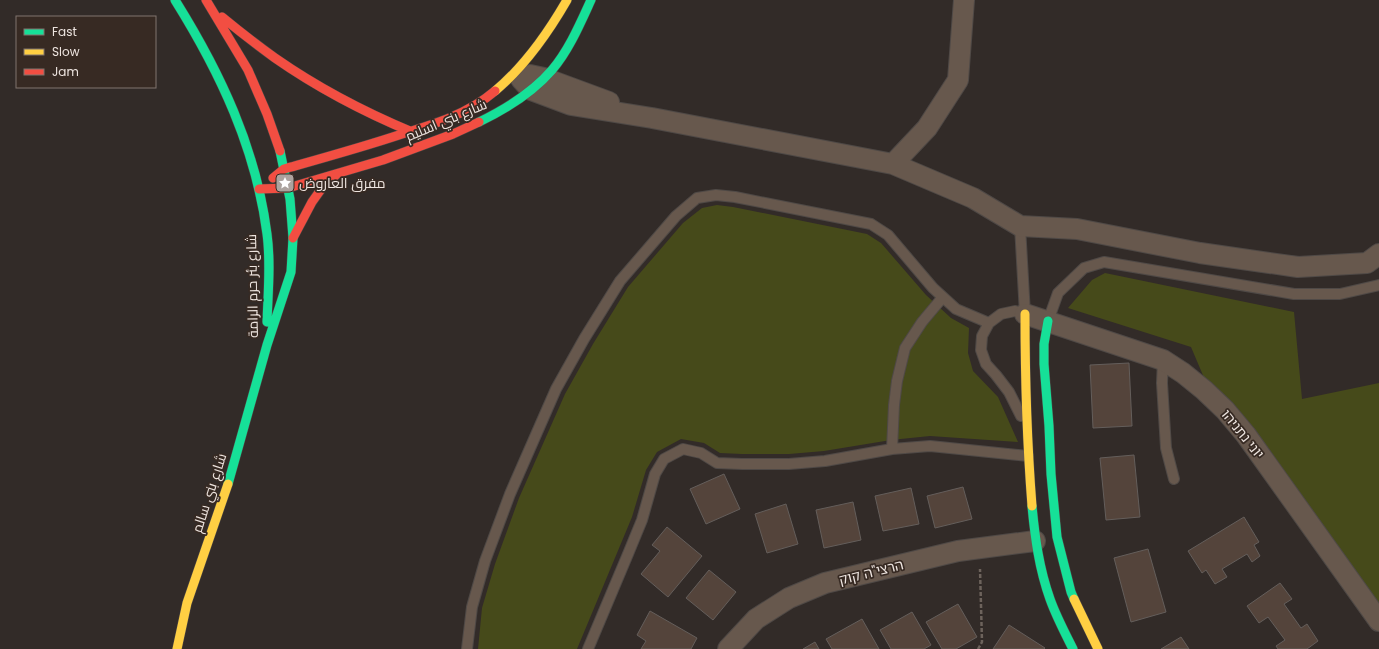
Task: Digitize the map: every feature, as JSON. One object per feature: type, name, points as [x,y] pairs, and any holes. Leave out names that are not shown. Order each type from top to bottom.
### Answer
[{"type":"main road","name":"شارع بئر حرم الرامة","points":[[175,0],[191,24],[230,97],[249,150],[259,189],[269,264],[267,345]]},
{"type":"main road","name":"شارع بئر حرم الرامة","points":[[206,0],[248,70],[267,114],[280,148],[290,199],[293,238],[291,272],[267,345]]},
{"type":"main road","points":[[259,189],[284,169],[412,132],[436,124],[474,107],[503,84],[515,72],[538,44],[567,0]]},
{"type":"main road","name":"شارع بني اسليم","points":[[259,189],[288,188],[383,160],[453,134],[498,113],[538,84],[552,70],[565,51],[591,0]]},
{"type":"main road","points":[[213,10],[284,65],[334,96],[383,120],[412,132]]},
{"type":"main road","points":[[293,238],[312,202],[322,188],[338,173]]},
{"type":"main road","points":[[1025,314],[1025,380],[1028,456],[1035,541],[1040,566],[1050,600],[1073,649]]},
{"type":"main road","points":[[1048,321],[1044,344],[1044,364],[1051,474],[1057,537],[1071,592],[1098,649]]},
{"type":"main road","name":"شارع بني سالم","points":[[177,649],[187,603],[231,475],[267,345]]},
{"type":"street","points":[[893,164],[927,128],[958,80],[964,0]]},
{"type":"street","points":[[515,72],[572,105],[652,118],[893,164],[974,198],[1020,226],[1078,229],[1200,253],[1298,266],[1367,263],[1379,254]]},
{"type":"street","name":"יוני נתניהו","points":[[1025,314],[1162,360],[1183,373],[1204,390],[1225,410],[1246,435],[1379,620]]},
{"type":"street","name":"הרצי\"ה קוק","points":[[728,649],[756,620],[789,598],[825,583],[958,551],[1035,541]]},
{"type":"lane","points":[[467,649],[472,607],[485,561],[510,494],[556,389],[584,339],[620,281],[676,216],[697,198],[716,195],[734,196],[871,224],[888,236],[933,288],[956,309],[989,323]]},
{"type":"lane","points":[[1020,226],[1025,314],[1015,311],[1001,314],[989,323],[982,336],[981,350],[986,364],[1009,392],[1027,427]]},
{"type":"lane","points":[[1048,321],[1058,293],[1084,268],[1104,262],[1294,294],[1340,294],[1379,285]]},
{"type":"lane","points":[[892,449],[896,387],[905,348],[922,322],[943,296]]},
{"type":"lane","points":[[1162,360],[1166,448],[1174,479]]},
{"type":"lane","points":[[588,649],[642,520],[655,474],[664,459],[682,449],[701,453],[717,463],[789,464],[825,461],[892,449],[930,446],[1028,456]]},
{"type":"path","points":[[978,649],[982,642],[980,547]]},
{"type":"green space","points":[[717,205],[867,234],[881,243],[926,295],[951,318],[969,328],[968,353],[973,371],[998,397],[1018,442],[930,436],[891,440],[824,451],[789,454],[742,454],[720,453],[704,443],[681,439],[657,452],[646,470],[632,517],[577,649],[478,649],[482,608],[495,564],[519,498],[565,394],[593,344],[628,287],[683,223],[702,208]]},
{"type":"green space","points":[[1105,273],[1294,312],[1302,399],[1379,383],[1379,615],[1301,494],[1205,380],[1191,347],[1068,308],[1092,280]]},
{"type":"building","points":[[1129,363],[1132,426],[1093,428],[1090,365]]},
{"type":"building","points":[[1134,455],[1140,517],[1106,520],[1100,458]]},
{"type":"building","points":[[724,474],[740,509],[706,524],[690,489]]},
{"type":"building","points":[[963,487],[972,519],[935,528],[927,496]]},
{"type":"building","points":[[911,488],[919,524],[883,531],[875,496]]},
{"type":"building","points":[[853,502],[861,540],[824,548],[816,510]]},
{"type":"building","points":[[786,504],[798,544],[767,553],[755,514]]},
{"type":"building","points":[[1244,517],[1259,542],[1254,545],[1260,556],[1252,562],[1247,554],[1222,569],[1227,577],[1215,584],[1206,570],[1202,573],[1188,551]]},
{"type":"building","points":[[667,527],[702,556],[668,597],[641,574],[660,551],[652,545]]},
{"type":"building","points":[[1148,549],[1166,612],[1131,622],[1114,558]]},
{"type":"building","points":[[709,570],[736,592],[713,620],[686,598]]},
{"type":"building","points":[[1280,583],[1292,599],[1284,604],[1301,628],[1307,624],[1318,641],[1307,649],[1278,649],[1276,646],[1285,640],[1268,617],[1259,623],[1247,606]]},
{"type":"building","points":[[958,604],[977,637],[956,649],[942,649],[926,622]]},
{"type":"building","points":[[650,611],[697,638],[691,649],[641,649],[646,641],[637,635]]},
{"type":"building","points":[[912,612],[931,645],[924,649],[891,649],[880,630]]},
{"type":"building","points":[[862,619],[879,649],[832,649],[826,639]]},
{"type":"building","points":[[1009,625],[1045,648],[993,649]]},
{"type":"building","points":[[1181,637],[1189,649],[1161,649]]},
{"type":"building","points":[[815,642],[819,649],[803,649]]},
{"type":"traffic: fast","points":[[175,0],[207,55],[221,83],[245,141],[254,171],[262,202],[269,256],[267,322]]},
{"type":"traffic: fast","points":[[479,122],[528,93],[545,78],[569,45],[591,0]]},
{"type":"traffic: fast","points":[[228,484],[267,345],[291,272],[293,238],[290,199],[280,151]]},
{"type":"traffic: fast","points":[[1048,321],[1044,344],[1044,364],[1051,474],[1057,537],[1074,599]]},
{"type":"traffic: fast","points":[[1032,506],[1038,553],[1046,587],[1055,612],[1073,649]]},
{"type":"traffic: slow","points":[[495,91],[526,60],[552,25],[567,0]]},
{"type":"traffic: slow","points":[[1025,314],[1025,362],[1032,506]]},
{"type":"traffic: slow","points":[[177,649],[187,603],[228,484]]},
{"type":"traffic: slow","points":[[1074,599],[1098,649]]},
{"type":"traffic: jam","points":[[206,0],[248,70],[267,114],[280,151]]},
{"type":"traffic: jam","points":[[222,17],[275,58],[308,79],[359,108],[412,132]]},
{"type":"traffic: jam","points":[[273,178],[284,169],[439,122],[474,106],[495,91]]},
{"type":"traffic: jam","points":[[259,189],[288,188],[383,160],[453,134],[479,122]]},
{"type":"traffic: jam","points":[[293,238],[312,202],[322,188],[337,174]]},
{"type":"place","name":"مفرق العاروض","points":[[285,183]]}]
